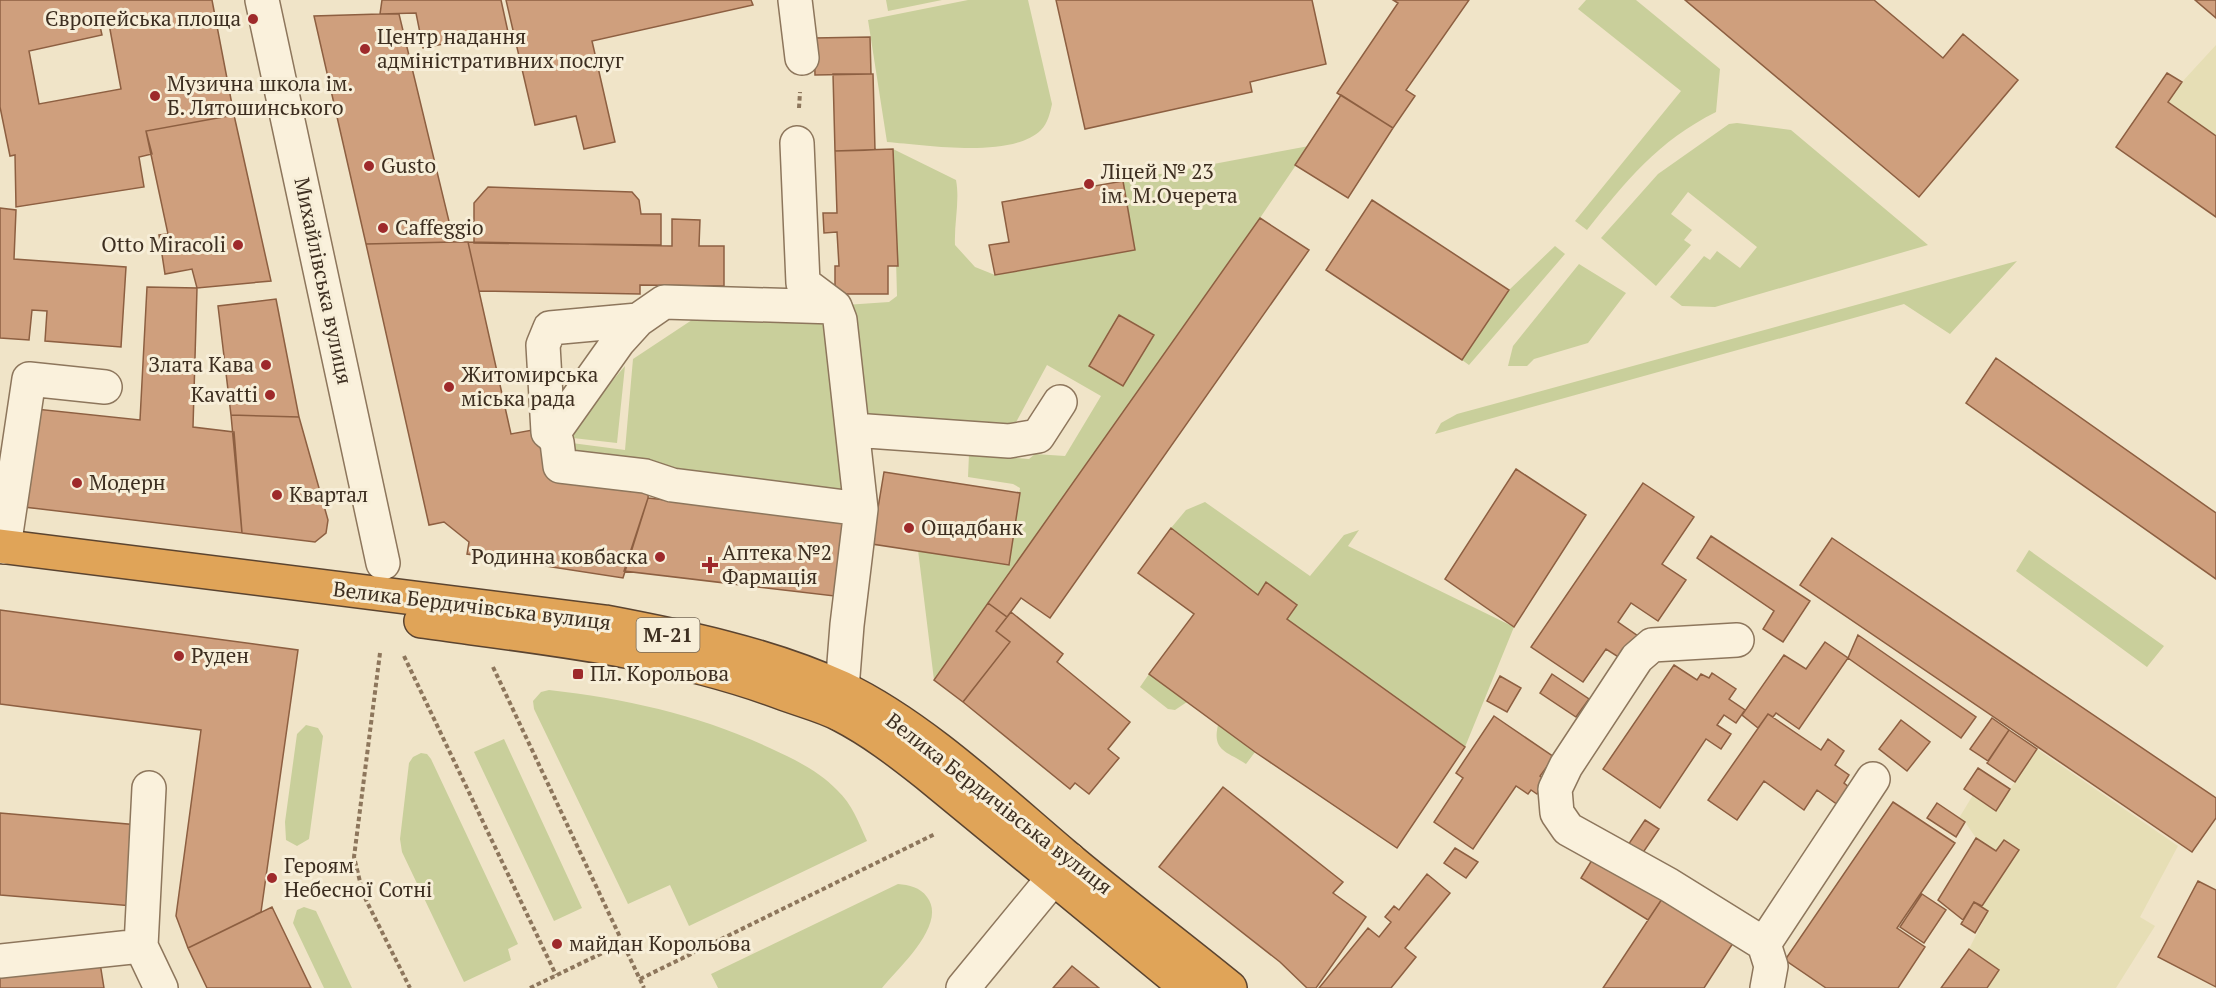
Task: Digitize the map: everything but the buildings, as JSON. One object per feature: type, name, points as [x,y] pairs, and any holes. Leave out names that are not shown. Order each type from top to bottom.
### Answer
[{"type":"highway","name":"Велика Бердичівська вулиця","points":[[1,553],[648,655],[841,701],[885,742],[1230,988]]},
{"type":"highway","name":"Велика Бердичівська вулиця","points":[[1061,869],[1187,988]]},
{"type":"street","name":"Михайлівська вулиця","points":[[262,0],[383,563]]},
{"type":"street","points":[[795,0],[802,58]]},
{"type":"street","points":[[798,143],[803,283],[835,307],[840,320],[861,509],[847,625],[841,701]]},
{"type":"street","points":[[552,435],[618,342],[638,320],[664,302],[835,307]]},
{"type":"street","points":[[638,320],[550,328],[543,345],[548,432],[557,442],[560,465],[645,476],[672,485],[861,509]]},
{"type":"street","points":[[1,553],[28,379],[105,387]]},
{"type":"street","points":[[853,430],[1009,441],[1038,436],[1060,402]]},
{"type":"street","points":[[1737,640],[1675,642],[1652,645],[1645,651],[1566,766],[1555,789],[1557,813],[1568,829],[1670,885],[1764,944],[1771,966],[1767,988]]},
{"type":"street","points":[[1764,944],[1874,779]]},
{"type":"street","points":[[149,788],[141,946],[161,988]]},
{"type":"street","points":[[963,988],[1061,869]]},
{"type":"street","points":[[0,961],[141,946]]},
{"type":"path","points":[[798,143],[802,58]]},
{"type":"path","points":[[380,653],[354,857],[363,894],[410,988]]},
{"type":"path","points":[[404,656],[556,975]]},
{"type":"path","points":[[493,667],[644,988]]},
{"type":"path","points":[[640,979],[935,834]]},
{"type":"path","points":[[530,988],[623,943]]},
{"type":"shaded area","points":[[2216,45],[2216,136],[2168,102],[2182,82]]},
{"type":"shaded area","points":[[2037,749],[2178,846],[2140,917],[2155,926],[2116,988],[1987,988],[1999,969],[1969,949],[1988,911],[1982,906],[2019,850],[2004,840],[1996,851],[1976,838],[1965,822],[1959,818],[1973,795],[1996,810]]},
{"type":"green space","points":[[886,0],[942,0],[888,11]]},
{"type":"green space","points":[[968,0],[1028,0],[1052,104],[1045,124],[1041,130],[1028,139],[1010,145],[968,148],[887,142],[868,20]]},
{"type":"green space","points":[[1586,0],[1636,0],[1720,69],[1716,112],[1695,123],[1660,149],[1615,195],[1587,230],[1575,221],[1681,91],[1578,9]]},
{"type":"green space","points":[[1729,124],[1791,130],[1928,245],[1715,307],[1682,306],[1670,297],[1704,256],[1710,260],[1717,251],[1740,268],[1757,247],[1688,192],[1671,214],[1692,230],[1684,240],[1691,245],[1656,286],[1601,238],[1658,174]]},
{"type":"green space","points":[[1309,146],[934,680],[918,550],[1009,564],[1020,488],[1013,484],[968,477],[969,454],[1029,459],[1035,454],[1065,456],[1101,396],[1047,365],[1014,426],[866,419],[845,305],[889,302],[897,296],[893,149],[956,180],[955,245],[975,267],[995,275],[1135,250],[1123,181]]},
{"type":"green space","points":[[1555,246],[1565,254],[1469,365],[1462,360],[1509,290]]},
{"type":"green space","points":[[2017,261],[1950,334],[1904,304],[1435,434],[1441,423],[1457,414]]},
{"type":"green space","points":[[1579,264],[1626,293],[1588,343],[1534,359],[1527,366],[1508,366],[1513,346]]},
{"type":"green space","points":[[701,314],[831,317],[841,496],[650,472],[562,448],[564,442],[625,450],[633,359]]},
{"type":"green space","points":[[625,366],[617,443],[564,437]]},
{"type":"green space","points":[[1205,502],[1310,576],[1344,535],[1359,530],[1348,546],[1514,627],[1465,747],[1287,619],[1297,604],[1266,583],[1258,595],[1171,528],[1186,510]]},
{"type":"green space","points":[[2029,550],[2164,646],[2147,667],[2016,571]]},
{"type":"green space","points":[[1149,674],[1187,702],[1175,710],[1168,709],[1140,687]]},
{"type":"green space","points":[[549,690],[607,698],[663,710],[718,727],[780,753],[815,772],[842,795],[867,841],[689,926],[670,885],[628,904],[534,709],[533,701],[541,692]]},
{"type":"green space","points":[[306,725],[318,728],[323,736],[309,839],[297,846],[286,840],[285,822],[297,734]]},
{"type":"green space","points":[[1218,725],[1255,752],[1246,764],[1227,753],[1219,745]]},
{"type":"green space","points":[[504,739],[582,908],[554,921],[474,752]]},
{"type":"green space","points":[[421,753],[427,754],[431,759],[518,944],[508,949],[511,960],[464,982],[402,852],[400,839],[409,763],[413,757]]},
{"type":"green space","points":[[898,884],[914,887],[927,897],[932,908],[931,920],[909,958],[882,988],[718,988],[711,974]]},
{"type":"green space","points":[[304,907],[316,911],[352,988],[324,988],[293,923],[297,910]]},
{"type":"place","name":"Європейська площа","points":[[253,19]]},
{"type":"place","name":"Центр надання адміністративних послуг","points":[[365,49]]},
{"type":"place","name":"Музична школа ім. Б. Лятошинського","points":[[155,96]]},
{"type":"place","name":"Gusto","points":[[369,166]]},
{"type":"place","name":"Ліцей № 23 ім. М.Очерета","points":[[1089,184]]},
{"type":"place","name":"Caffeggio","points":[[383,228]]},
{"type":"place","name":"Otto Miracoli","points":[[238,245]]},
{"type":"place","name":"Злата Кава","points":[[266,365]]},
{"type":"place","name":"Житомирська міська рада","points":[[449,387]]},
{"type":"place","name":"Kavatti","points":[[270,395]]},
{"type":"place","name":"Модерн","points":[[77,483]]},
{"type":"place","name":"Квартал","points":[[277,495]]},
{"type":"place","name":"Ощадбанк","points":[[909,528]]},
{"type":"place","name":"Родинна ковбаска","points":[[660,557]]},
{"type":"place","name":"Аптека №2 Фармація","points":[[710,565]]},
{"type":"place","name":"Руден","points":[[179,656]]},
{"type":"place","name":"Пл. Корольова","points":[[578,674]]},
{"type":"place","name":"Героям Небесної Сотні","points":[[272,878]]},
{"type":"place","name":"майдан Корольова","points":[[557,944]]}]
